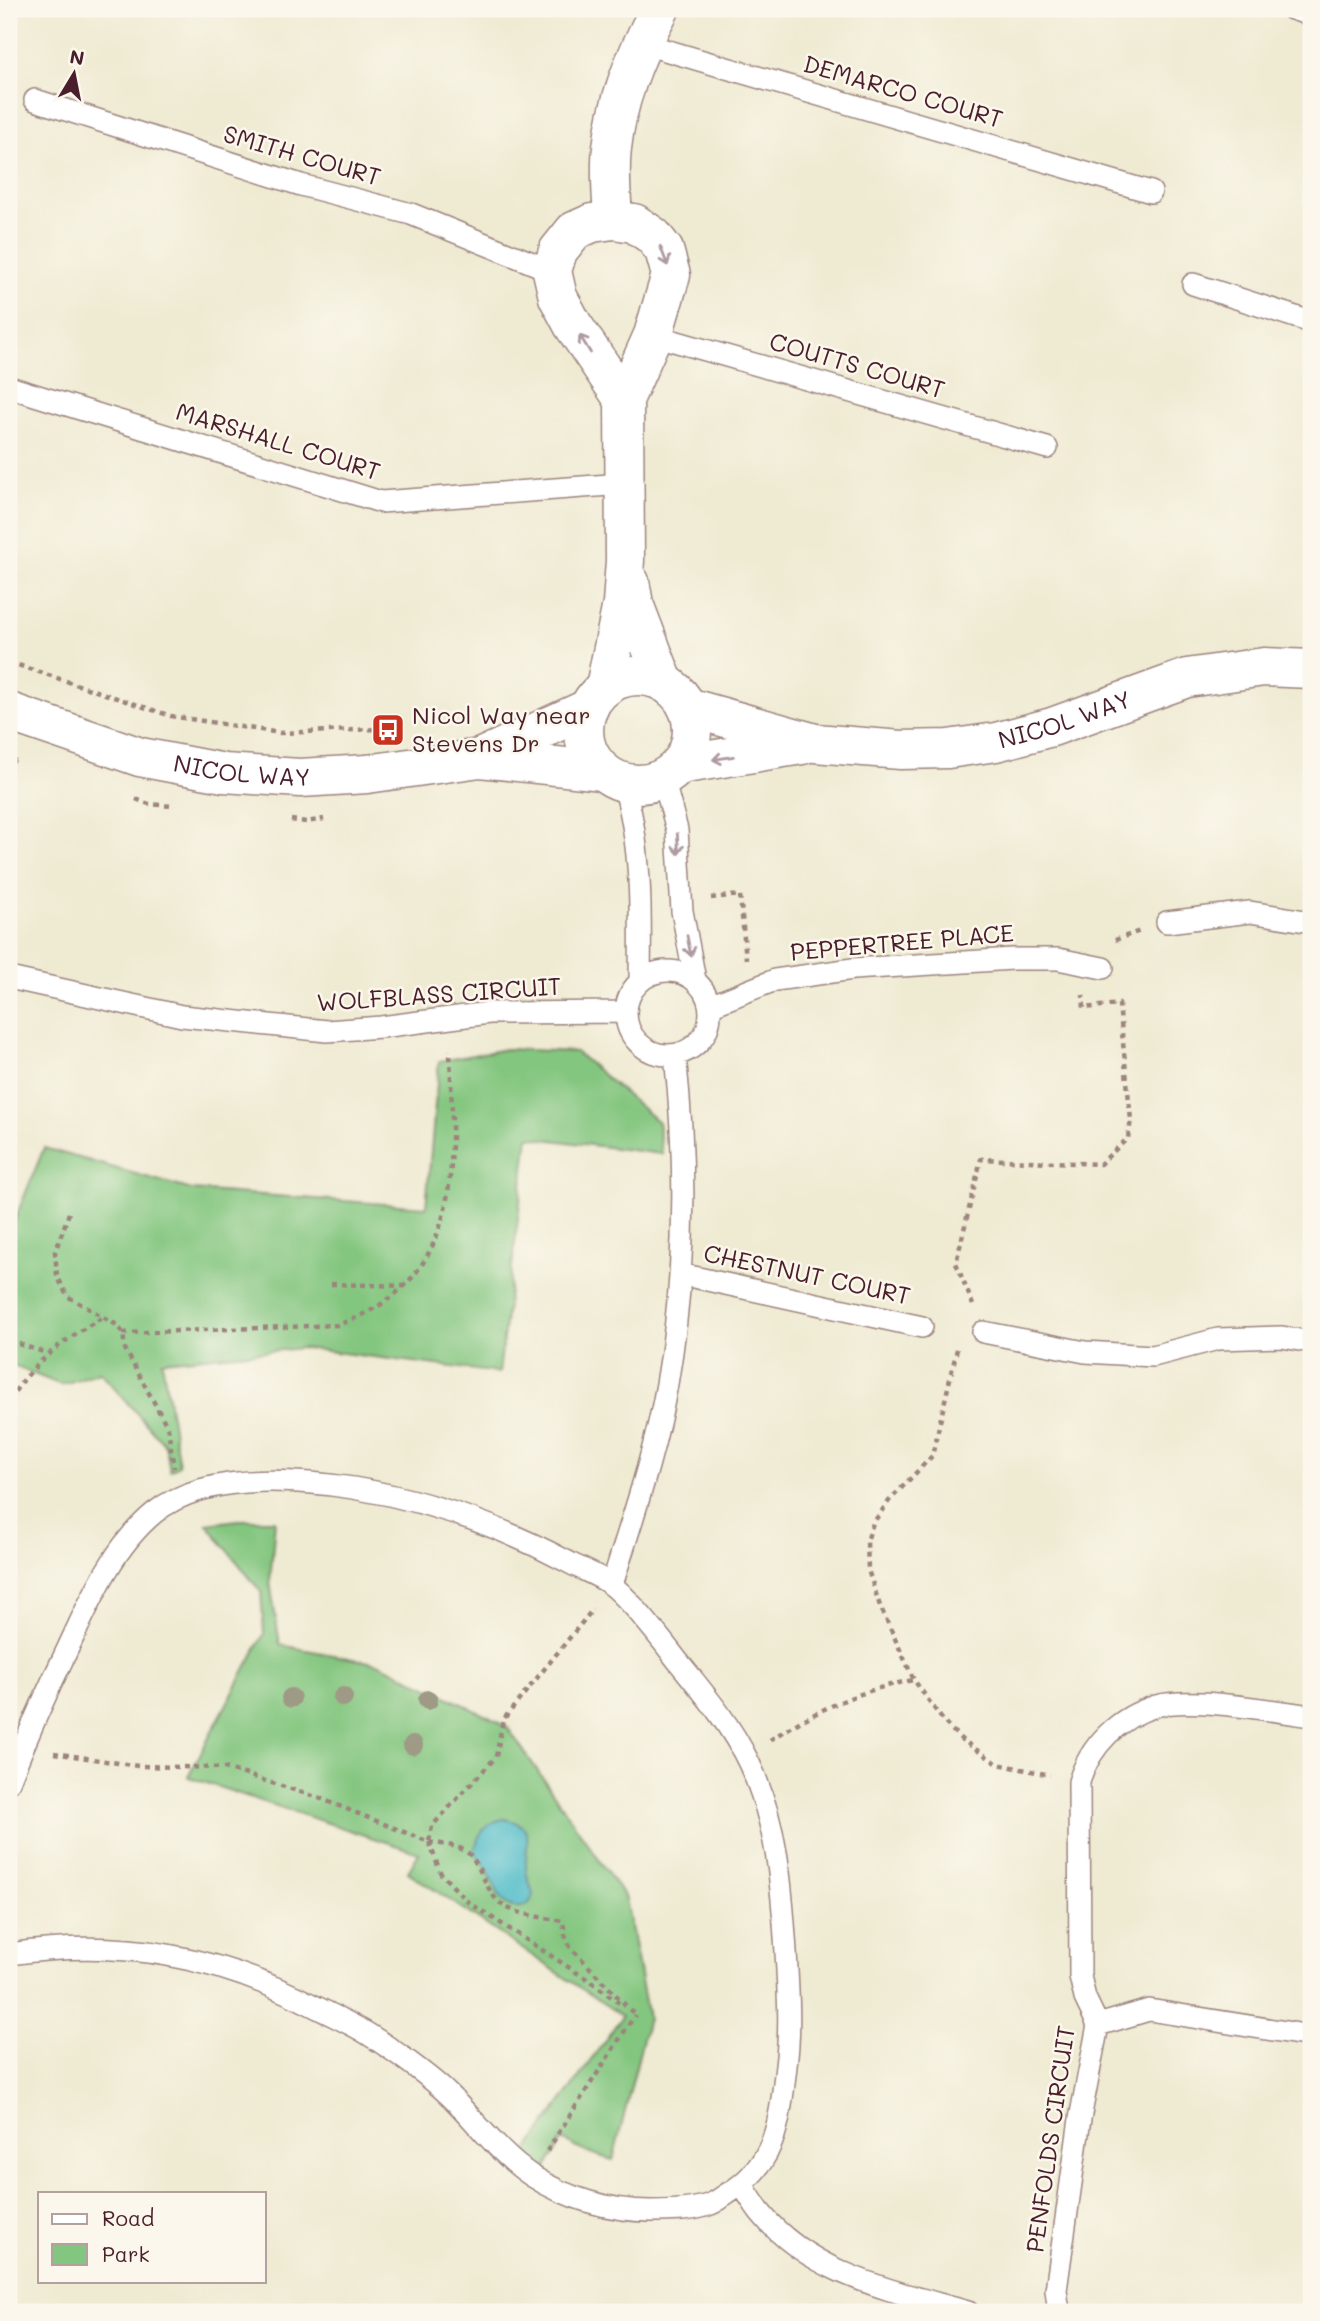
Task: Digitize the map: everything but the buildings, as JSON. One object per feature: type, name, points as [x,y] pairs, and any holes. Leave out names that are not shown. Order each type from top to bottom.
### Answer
[{"type":"street","points":[[613,219],[612,148],[622,97],[641,43],[660,9]]},
{"type":"street","points":[[624,400],[573,325],[558,297],[552,271],[558,251],[574,231],[592,223],[613,219],[634,223],[653,236],[664,250],[671,275],[653,335],[624,400],[625,560],[622,604],[597,698],[584,724],[585,741],[592,757],[613,776],[636,784],[671,771],[688,751],[692,721],[676,695],[634,604],[625,560]]},
{"type":"street","name":"NICOL WAY","points":[[676,695],[815,743],[901,750],[960,747],[1052,727],[1187,678],[1264,667],[1311,669]]},
{"type":"street","points":[[597,698],[618,680],[633,676],[649,677],[676,695]]},
{"type":"street","name":"NICOL WAY","points":[[480,758],[597,698]]},
{"type":"street","name":"NICOL WAY","points":[[9,712],[140,757],[223,773],[300,778],[368,774],[480,758],[613,776]]},
{"type":"street","name":"NICOL WAY","points":[[671,771],[815,743]]},
{"type":"lane","points":[[1292,9],[1311,15]]},
{"type":"lane","name":"DEMARCO COURT","points":[[641,43],[1151,192]]},
{"type":"lane","name":"SMITH COURT","points":[[35,100],[301,185],[411,214],[552,271]]},
{"type":"lane","points":[[1193,284],[1311,322]]},
{"type":"lane","name":"COUTTS COURT","points":[[653,335],[1047,448]]},
{"type":"lane","name":"MARSHALL COURT","points":[[9,387],[381,502],[623,484]]},
{"type":"lane","points":[[671,771],[682,911],[695,980]]},
{"type":"lane","points":[[613,776],[630,806],[635,836],[641,913],[640,980]]},
{"type":"lane","points":[[1167,922],[1250,912],[1311,922]]},
{"type":"lane","name":"PEPPERTREE PLACE","points":[[710,1006],[775,981],[853,969],[1013,959],[1058,959],[1093,965]]},
{"type":"lane","points":[[668,970],[695,980],[705,991],[710,1006],[710,1020],[705,1035],[695,1046],[675,1055],[659,1055],[634,1040],[627,1027],[625,1012],[628,998],[640,980],[653,973],[668,970]]},
{"type":"lane","name":"WOLFBLASS CIRCUIT","points":[[9,978],[182,1016],[327,1031],[489,1013],[625,1012]]},
{"type":"lane","points":[[612,1585],[642,1488],[667,1385],[680,1274],[685,1186],[682,1117],[675,1055]]},
{"type":"lane","name":"CHESTNUT COURT","points":[[680,1274],[922,1327]]},
{"type":"lane","points":[[983,1332],[1085,1352],[1153,1356],[1218,1339],[1282,1337],[1311,1342]]},
{"type":"lane","points":[[9,1782],[84,1614],[112,1562],[134,1531],[158,1509],[182,1496],[220,1486],[257,1482],[293,1481],[367,1490],[424,1504],[477,1522],[548,1552],[612,1585],[664,1643],[715,1708],[746,1756],[763,1796],[782,1894],[791,2029],[780,2117],[766,2158],[742,2185],[706,2206],[664,2211],[626,2211],[582,2200],[531,2175],[485,2133],[447,2092],[368,2034],[276,1986],[193,1958],[103,1946],[9,1954]]},
{"type":"lane","name":"PENFOLDS CIRCUIT","points":[[1059,2312],[1056,2290],[1080,2119],[1098,2025],[1085,1998],[1080,1976],[1079,1782],[1084,1763],[1114,1728],[1132,1716],[1158,1705],[1192,1703],[1311,1716]]},
{"type":"lane","points":[[1098,2025],[1149,2010],[1311,2036]]},
{"type":"lane","points":[[742,2185],[761,2213],[786,2237],[830,2267],[866,2283],[968,2312]]},
{"type":"path","points":[[741,908],[749,991]]},
{"type":"path","points":[[983,1332],[956,1263],[981,1159],[1100,1164],[1128,1138],[1131,1119],[1119,1004],[1084,1008],[1093,965]]},
{"type":"path","points":[[123,1333],[337,1325],[361,1317],[406,1286],[433,1248],[442,1224],[450,1175],[453,1129],[449,1017]]},
{"type":"path","points":[[69,1213],[55,1252],[57,1275],[67,1296],[117,1325],[123,1333],[125,1349],[168,1428],[182,1496]]},
{"type":"path","points":[[331,1284],[406,1286]]},
{"type":"path","points":[[9,1400],[20,1382],[47,1353],[102,1318]]},
{"type":"path","points":[[9,1341],[47,1353]]},
{"type":"path","points":[[959,1341],[932,1456],[880,1511],[867,1541],[867,1570],[915,1680],[944,1723],[980,1754],[998,1763],[1079,1782]]},
{"type":"path","points":[[612,1585],[503,1720],[496,1756],[432,1826],[429,1842],[441,1874],[468,1902],[593,1983],[635,2015]]},
{"type":"path","points":[[746,1756],[790,1727],[859,1693],[882,1685],[915,1680]]},
{"type":"path","points":[[22,1749],[138,1766],[225,1768],[319,1798],[429,1842],[458,1848],[469,1853],[492,1894],[502,1905],[563,1921],[570,1947],[635,2015]]},
{"type":"path","points":[[531,2175],[635,2015]]},
{"type":"green space","points":[[506,1049],[576,1052],[658,1122],[662,1154],[528,1137],[499,1373],[303,1348],[162,1361],[179,1465],[170,1470],[165,1445],[100,1372],[61,1385],[9,1364],[9,1234],[44,1148],[192,1190],[426,1207],[439,1061]]},
{"type":"green space","points":[[238,1520],[275,1520],[270,1582],[280,1645],[380,1664],[508,1728],[626,1899],[648,2018],[613,2160],[586,2152],[562,2140],[540,2179],[518,2164],[622,2016],[408,1872],[419,1853],[188,1777],[264,1634],[261,1592],[207,1524]]},
{"type":"water","points":[[504,1819],[515,1822],[526,1831],[526,1872],[533,1896],[526,1906],[513,1907],[502,1899],[475,1852],[478,1840],[487,1826]]},
{"type":"place","name":"Nicol Way near Stevens Dr","points":[[388,730]]}]
